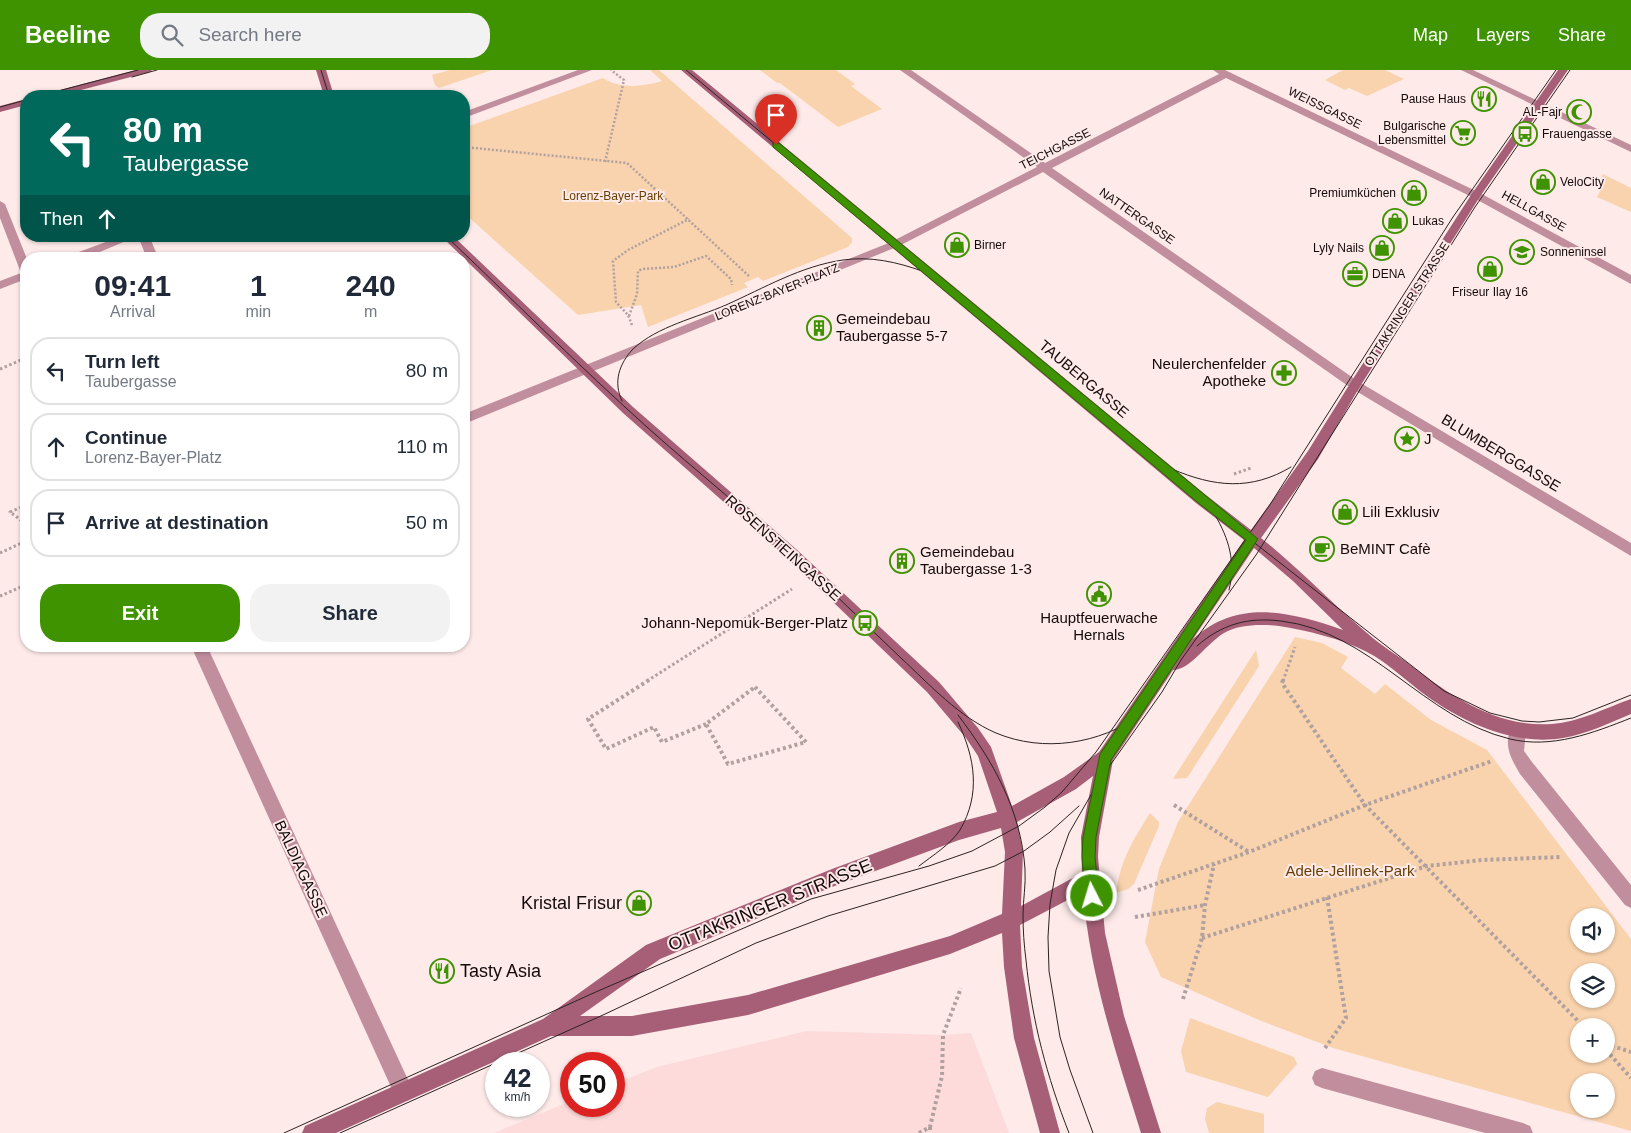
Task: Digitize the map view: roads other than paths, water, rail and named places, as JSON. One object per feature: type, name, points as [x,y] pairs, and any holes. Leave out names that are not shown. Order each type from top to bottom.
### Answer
[{"type":"street","points":[[71,90],[147,70]]},
{"type":"street","points":[[321,70],[327,90]]},
{"type":"street","points":[[470,113],[587,70]]},
{"type":"street","points":[[686,70],[895,244]]},
{"type":"street","name":"NATTERGASSE","points":[[905,70],[1355,385]]},
{"type":"street","points":[[1466,70],[1631,149]]},
{"type":"street","name":"OTTAKRINGER STRASSE","points":[[1252,539],[1313,455],[1355,385],[1476,195],[1563,70]]},
{"type":"street","name":"TEICHGASSE","points":[[895,244],[1045,169],[1222,72]]},
{"type":"street","name":"WEISSGASSE","points":[[1222,72],[1476,195]]},
{"type":"street","points":[[0,109],[20,104]]},
{"type":"street","name":"HELLGASSE","points":[[1476,195],[1631,280]]},
{"type":"street","points":[[0,204],[20,256]]},
{"type":"street","points":[[91,252],[117,242]]},
{"type":"street","points":[[452,242],[463,252]]},
{"type":"street","name":"LORENZ-BAYER-PLATZ","points":[[470,417],[895,244]]},
{"type":"street","name":"TAUBERGASSE","points":[[895,244],[1201,499],[1252,539]]},
{"type":"street","points":[[470,259],[586,369]]},
{"type":"street","points":[[0,285],[20,277]]},
{"type":"street","name":"ROSENSTEINGASSE","points":[[586,369],[628,410],[814,574],[933,687],[967,726],[984,752],[1008,818]]},
{"type":"street","name":"BLUMBERGGASSE","points":[[1355,385],[1631,550]]},
{"type":"street","points":[[1050,1133],[1024,1038],[1013,967],[1011,921],[1014,852],[1008,818],[1070,782],[1105,758],[1252,539],[1298,578],[1371,646],[1438,696],[1479,718],[1518,730],[1558,731],[1582,726],[1631,706]]},
{"type":"street","points":[[1169,663],[1179,663],[1206,638],[1223,626],[1252,619],[1276,619],[1305,624],[1371,646]]},
{"type":"street","name":"BALDIAGASSE","points":[[202,652],[403,1091]]},
{"type":"street","points":[[1518,730],[1516,752],[1526,768],[1631,899]]},
{"type":"street","points":[[1105,758],[1090,837],[1091,878],[1096,933],[1114,1016],[1151,1133]]},
{"type":"street","name":"OTTAKRINGER STRASSE","points":[[312,1133],[550,1026],[653,952],[850,872],[959,831],[1008,818]]},
{"type":"street","points":[[1011,921],[1091,878]]},
{"type":"street","name":"OTTAKRINGER STRASSE","points":[[550,1026],[632,1026],[748,1005],[927,953],[1011,921]]},
{"type":"street","points":[[1322,1078],[1523,1133]]},
{"type":"tram line","points":[[62,90],[138,70]]},
{"type":"tram line","points":[[132,77],[157,70]]},
{"type":"tram line","points":[[321,70],[327,90]]},
{"type":"tram line","points":[[686,70],[1247,537]]},
{"type":"tram line","points":[[1247,537],[1271,503],[1453,217],[1556,70]]},
{"type":"tram line","points":[[1261,548],[1475,207],[1570,70]]},
{"type":"tram line","points":[[0,107],[20,102]]},
{"type":"tram line","points":[[452,242],[463,252]]},
{"type":"tram line","points":[[470,259],[622,405],[776,539],[957,709],[996,733],[1033,743],[1071,742],[1089,739],[1110,731]]},
{"type":"tram line","points":[[622,401],[619,394],[618,380],[624,361],[633,349],[643,341],[666,328],[726,305],[798,272],[827,263],[853,259],[873,259],[922,271]]},
{"type":"tram line","points":[[1172,469],[1203,480],[1232,484],[1261,480],[1291,467]]},
{"type":"tram line","points":[[1215,515],[1224,533],[1231,560]]},
{"type":"tram line","points":[[1231,560],[1247,537]]},
{"type":"tram line","points":[[1247,537],[1261,548]]},
{"type":"tram line","points":[[1093,1133],[1060,1037],[1049,971],[1048,937],[1050,904],[1056,870],[1069,833],[1099,781],[1261,548]]},
{"type":"tram line","points":[[1261,548],[1444,691],[1490,713],[1522,721],[1539,722],[1573,718],[1631,695]]},
{"type":"tram line","points":[[1110,731],[1231,560]]},
{"type":"tram line","points":[[1229,590],[1232,570],[1231,560]]},
{"type":"tram line","points":[[1197,646],[1216,632],[1247,621],[1281,621],[1313,628],[1343,641],[1371,658],[1450,713],[1479,728],[1510,739],[1526,742],[1557,741],[1572,738],[1631,718]]},
{"type":"tram line","points":[[958,715],[994,768],[1018,827]]},
{"type":"tram line","points":[[1110,731],[1141,715]]},
{"type":"tram line","points":[[919,866],[952,840],[960,830],[971,803],[973,790],[972,762],[958,722]]},
{"type":"tram line","points":[[1018,827],[1062,792],[1096,752],[1110,731]]},
{"type":"tram line","points":[[1023,852],[1050,832],[1079,806]]},
{"type":"tram line","points":[[284,1133],[598,991],[811,899],[929,866],[972,851],[1018,827]]},
{"type":"tram line","points":[[1018,827],[1023,852]]},
{"type":"tram line","points":[[340,1133],[603,1015],[756,943],[828,916],[995,866],[1023,852]]},
{"type":"tram line","points":[[1023,852],[1025,869],[1023,932],[1032,1005],[1047,1070],[1069,1133]]},
{"type":"place","name":"Pause Haus","points":[[1484,99]]},
{"type":"place","name":"AL-Fajr","points":[[1579,112]]},
{"type":"place","name":"Bulgarische Lebensmittel","points":[[1463,133]]},
{"type":"place","name":"Frauengasse","points":[[1525,134]]},
{"type":"place","name":"VeloCity","points":[[1543,182]]},
{"type":"place","name":"Premiumküchen","points":[[1414,193]]},
{"type":"place","name":"Lukas","points":[[1395,221]]},
{"type":"place","name":"Birner","points":[[957,245]]},
{"type":"place","name":"Lyly Nails","points":[[1382,248]]},
{"type":"place","name":"Sonneninsel","points":[[1522,252]]},
{"type":"place","name":"Friseur Ilay 16","points":[[1490,269]]},
{"type":"place","name":"DENA","points":[[1355,274]]},
{"type":"place","name":"Gemeindebau Taubergasse 5-7","points":[[819,328]]},
{"type":"place","name":"Neulerchenfelder Apotheke","points":[[1284,373]]},
{"type":"place","name":"J","points":[[1407,439]]},
{"type":"place","name":"Lili Exklusiv","points":[[1345,512]]},
{"type":"place","name":"BeMINT Cafè","points":[[1322,549]]},
{"type":"place","name":"Gemeindebau Taubergasse 1-3","points":[[902,561]]},
{"type":"place","name":"Hauptfeuerwache Hernals","points":[[1099,594]]},
{"type":"place","name":"Johann-Nepomuk-Berger-Platz","points":[[865,623]]},
{"type":"place","name":"Kristal Frisur","points":[[639,903]]},
{"type":"place","name":"Tasty Asia","points":[[442,971]]},
{"type":"park label","name":"Lorenz-Bayer-Park","points":[[613,196]]},
{"type":"park label","name":"Adele-Jellinek-Park","points":[[1350,871]]}]
